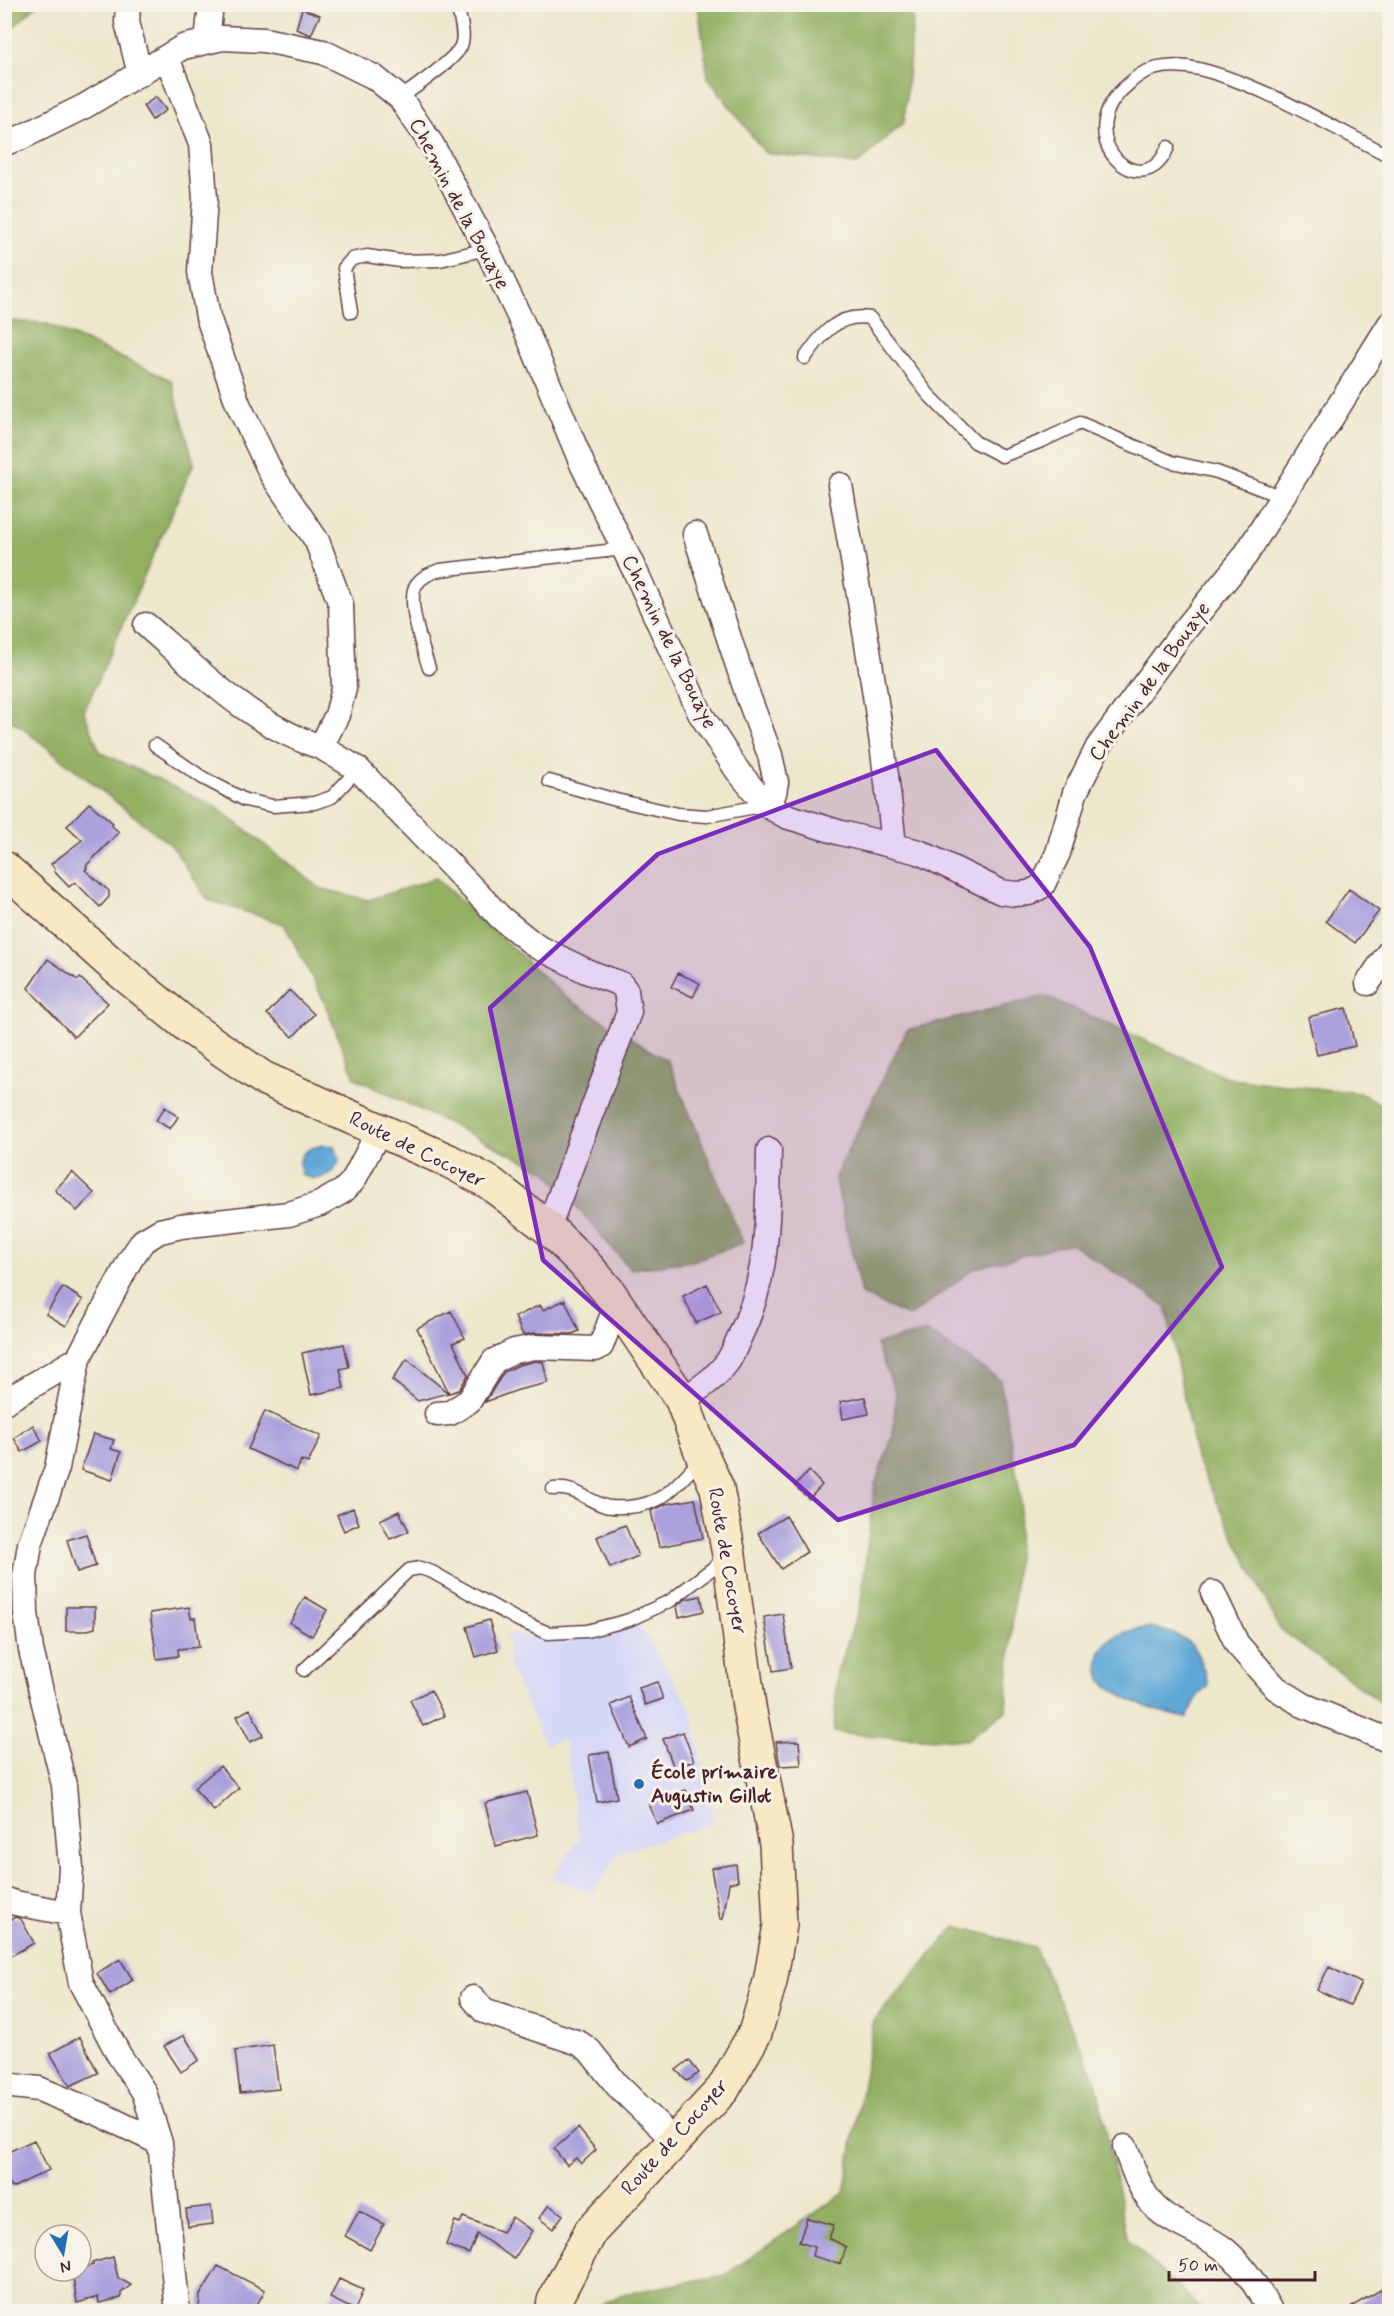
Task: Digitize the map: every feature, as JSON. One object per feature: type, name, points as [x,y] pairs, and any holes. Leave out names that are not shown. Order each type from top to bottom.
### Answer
[{"type":"main road","name":"Route de Cocoyer","points":[[4,868],[114,966],[189,1027],[231,1057],[263,1078],[380,1129],[490,1183],[548,1228],[583,1262],[617,1303],[682,1400],[717,1488],[729,1555],[750,1707],[776,1844],[780,1925],[770,1982],[755,2033],[723,2089],[591,2231],[554,2301],[552,2312]]},
{"type":"street","points":[[128,4],[127,22],[140,74]]},
{"type":"street","points":[[207,42],[211,4]]},
{"type":"street","name":"Chemin de la Bouaye","points":[[4,143],[20,138],[85,106],[183,47],[222,38],[264,40],[323,52],[374,77],[400,98],[432,145],[487,249],[528,335],[583,466],[700,713],[737,770],[766,805],[786,816],[830,830],[919,852],[1001,892],[1015,894],[1029,893],[1042,886],[1058,854],[1075,793],[1098,747],[1179,637],[1245,556],[1389,324]]},
{"type":"street","points":[[167,58],[201,144],[205,199],[200,272],[208,317],[238,404],[272,475],[318,541],[341,605],[344,689],[337,716],[321,747]]},
{"type":"street","points":[[840,485],[867,640],[889,788],[894,846]]},
{"type":"street","points":[[695,534],[747,693],[770,755],[776,782],[774,793],[766,805]]},
{"type":"street","points":[[146,625],[226,693],[275,727],[304,742],[321,747],[358,769],[501,918],[536,946],[586,971],[621,984],[626,991],[628,1011],[548,1228]]},
{"type":"street","points":[[1368,983],[1389,951]]},
{"type":"street","points":[[178,2312],[160,2143],[144,2092],[119,2055],[81,1983],[68,1913],[71,1868],[64,1785],[31,1650],[26,1613],[25,1576],[30,1544],[57,1468],[78,1359],[130,1260],[143,1241],[160,1231],[182,1226],[290,1214],[320,1204],[343,1191],[353,1181],[380,1129]]},
{"type":"street","points":[[682,1400],[704,1386],[728,1361],[746,1325],[757,1290],[767,1243],[770,1150]]},
{"type":"street","points":[[437,1414],[450,1413],[470,1401],[494,1361],[514,1351],[535,1347],[596,1349],[602,1346],[617,1303]]},
{"type":"street","points":[[4,1402],[78,1359]]},
{"type":"street","points":[[1213,1593],[1237,1644],[1276,1688],[1303,1705],[1389,1741]]},
{"type":"street","points":[[4,1899],[68,1913]]},
{"type":"street","points":[[473,1998],[484,2011],[579,2043],[589,2050],[617,2085],[674,2140]]},
{"type":"street","points":[[4,2085],[39,2089],[100,2114],[160,2143]]},
{"type":"street","points":[[1125,2147],[1139,2182],[1152,2203],[1161,2212],[1224,2249],[1254,2281],[1271,2312]]},
{"type":"lane","points":[[400,98],[452,58],[461,45],[462,32],[457,4]]},
{"type":"lane","points":[[1168,147],[1163,159],[1152,167],[1137,171],[1124,167],[1110,153],[1106,144],[1105,126],[1114,98],[1136,77],[1167,66],[1198,69],[1255,89],[1389,156]]},
{"type":"lane","points":[[351,312],[344,268],[352,259],[367,256],[400,261],[440,260],[487,249]]},
{"type":"lane","points":[[805,358],[822,332],[854,316],[870,318],[928,394],[975,442],[1002,456],[1080,423],[1172,462],[1217,472],[1282,497]]},
{"type":"lane","points":[[429,668],[419,637],[412,596],[416,584],[425,575],[440,570],[624,549]]},
{"type":"lane","points":[[155,745],[203,778],[245,800],[273,806],[314,803],[332,797],[358,769]]},
{"type":"lane","points":[[549,781],[616,800],[678,814],[707,816],[766,805]]},
{"type":"lane","points":[[553,1489],[574,1490],[604,1506],[614,1508],[644,1505],[664,1497],[703,1457]]},
{"type":"lane","points":[[304,1670],[409,1570],[420,1568],[432,1572],[518,1620],[548,1633],[587,1631],[629,1620],[670,1601],[729,1555]]},
{"type":"highlighted area","points":[[936,750],[1090,947],[1222,1267],[1074,1445],[838,1520],[543,1260],[490,1008],[658,854]]},
{"type":"shaded area","name":"École primaire Augustin Gillot","points":[[639,1625],[691,1709],[714,1823],[619,1853],[592,1894],[552,1878],[579,1838],[565,1740],[545,1744],[509,1666],[507,1633],[546,1639]]},
{"type":"green space","points":[[5,4],[37,4],[37,5],[5,35]]},
{"type":"green space","points":[[698,5],[912,5],[913,20],[904,122],[858,164],[765,153],[708,78]]},
{"type":"green space","points":[[5,321],[45,323],[171,380],[194,463],[84,712],[100,752],[216,807],[320,888],[368,900],[436,878],[568,999],[668,1061],[743,1243],[692,1261],[630,1269],[547,1172],[355,1078],[322,997],[284,924],[208,900],[172,846],[21,727],[5,717]]},
{"type":"green space","points":[[1045,996],[1231,1079],[1360,1093],[1389,1109],[1389,1708],[1280,1629],[1196,1459],[1166,1307],[1071,1243],[975,1268],[909,1317],[861,1294],[835,1177],[907,1030]]},
{"type":"green space","points":[[927,1332],[1000,1380],[1021,1499],[1006,1711],[966,1740],[834,1732],[837,1672],[860,1607],[875,1484],[893,1436],[896,1393],[876,1344]]},
{"type":"green space","points":[[956,1926],[1034,1947],[1096,2080],[1128,2241],[1204,2311],[585,2312],[624,2294],[725,2275],[844,2193],[874,2020]]},
{"type":"water","points":[[324,1145],[334,1146],[340,1159],[334,1170],[319,1178],[301,1174],[300,1162],[304,1153]]},
{"type":"water","points":[[1145,1628],[1157,1629],[1178,1636],[1189,1643],[1198,1655],[1209,1686],[1199,1694],[1187,1718],[1141,1705],[1110,1688],[1101,1680],[1099,1657],[1108,1642],[1124,1633]]},
{"type":"building","points":[[302,9],[320,15],[311,35],[296,29]]},
{"type":"building","points":[[156,97],[166,110],[152,120],[143,106]]},
{"type":"building","points":[[89,803],[113,823],[111,825],[119,832],[86,866],[85,870],[109,891],[109,897],[100,907],[75,882],[69,887],[54,871],[51,864],[82,840],[67,826]]},
{"type":"building","points":[[1349,889],[1379,911],[1355,943],[1326,921]]},
{"type":"building","points":[[48,959],[78,980],[80,978],[108,1003],[74,1037],[28,988]]},
{"type":"building","points":[[678,973],[700,983],[693,997],[671,987]]},
{"type":"building","points":[[289,990],[314,1014],[293,1037],[267,1014]]},
{"type":"building","points":[[1346,1008],[1355,1046],[1317,1055],[1308,1017]]},
{"type":"building","points":[[165,1107],[178,1117],[170,1129],[156,1120]]},
{"type":"building","points":[[72,1172],[94,1193],[77,1211],[55,1190]]},
{"type":"building","points":[[707,1284],[721,1312],[696,1323],[683,1296]]},
{"type":"building","points":[[63,1287],[83,1300],[66,1326],[46,1314]]},
{"type":"building","points":[[565,1300],[579,1331],[572,1334],[523,1335],[515,1317],[540,1305],[543,1310]]},
{"type":"building","points":[[451,1311],[465,1338],[453,1343],[468,1375],[459,1390],[449,1393],[417,1328]]},
{"type":"building","points":[[344,1344],[349,1367],[340,1369],[344,1388],[311,1395],[302,1353]]},
{"type":"building","points":[[407,1359],[448,1393],[418,1401],[392,1380]]},
{"type":"building","points":[[536,1361],[543,1362],[548,1383],[518,1390],[485,1402],[504,1372]]},
{"type":"building","points":[[865,1397],[869,1414],[843,1419],[840,1402]]},
{"type":"building","points":[[265,1411],[321,1436],[308,1463],[301,1460],[297,1471],[248,1449]]},
{"type":"building","points":[[33,1425],[42,1441],[22,1452],[14,1438]]},
{"type":"building","points":[[93,1434],[114,1440],[111,1449],[121,1452],[112,1480],[81,1470]]},
{"type":"building","points":[[809,1471],[822,1485],[809,1499],[795,1486]]},
{"type":"building","points":[[695,1499],[703,1538],[659,1547],[651,1511],[666,1504]]},
{"type":"building","points":[[353,1508],[359,1524],[344,1531],[337,1515]]},
{"type":"building","points":[[399,1511],[409,1531],[390,1539],[380,1520]]},
{"type":"building","points":[[786,1516],[807,1552],[781,1569],[758,1533]]},
{"type":"building","points":[[625,1525],[638,1556],[610,1568],[597,1537]]},
{"type":"building","points":[[86,1534],[96,1566],[77,1572],[67,1540]]},
{"type":"building","points":[[701,1596],[704,1611],[679,1617],[677,1606],[686,1599]]},
{"type":"building","points":[[305,1597],[327,1610],[312,1636],[290,1623]]},
{"type":"building","points":[[66,1607],[95,1607],[95,1628],[84,1631],[66,1631]]},
{"type":"building","points":[[189,1607],[191,1618],[195,1618],[199,1647],[178,1649],[178,1656],[157,1659],[150,1613]]},
{"type":"building","points":[[783,1614],[791,1668],[773,1671],[764,1617]]},
{"type":"building","points":[[489,1620],[498,1650],[476,1657],[467,1627]]},
{"type":"building","points":[[657,1682],[663,1699],[645,1705],[639,1688]]},
{"type":"building","points":[[431,1690],[444,1716],[423,1726],[410,1700]]},
{"type":"building","points":[[629,1697],[647,1739],[629,1747],[611,1705]]},
{"type":"building","points":[[250,1709],[263,1736],[250,1742],[237,1716]]},
{"type":"building","points":[[683,1732],[694,1761],[674,1768],[663,1739]]},
{"type":"building","points":[[799,1741],[801,1765],[780,1766],[776,1742]]},
{"type":"building","points":[[609,1752],[617,1798],[597,1802],[589,1755]]},
{"type":"building","points":[[220,1766],[239,1788],[214,1811],[194,1788]]},
{"type":"building","points":[[686,1790],[694,1810],[657,1824],[649,1804]]},
{"type":"building","points":[[527,1792],[538,1835],[496,1846],[485,1803]]},
{"type":"building","points":[[736,1864],[738,1881],[729,1883],[723,1919],[720,1919],[711,1868]]},
{"type":"building","points":[[15,1917],[21,1919],[34,1943],[11,1956],[4,1943],[4,1923]]},
{"type":"building","points":[[120,1959],[133,1980],[110,1995],[97,1973]]},
{"type":"building","points":[[1329,1967],[1361,1983],[1350,2005],[1317,1990]]},
{"type":"building","points":[[184,2035],[199,2060],[181,2072],[164,2046]]},
{"type":"building","points":[[80,2037],[98,2073],[70,2086],[50,2053]]},
{"type":"building","points":[[273,2045],[279,2089],[240,2093],[235,2051]]},
{"type":"building","points":[[689,2060],[699,2073],[687,2081],[676,2070]]},
{"type":"building","points":[[578,2128],[596,2150],[581,2164],[576,2158],[567,2165],[554,2149]]},
{"type":"building","points":[[34,2140],[49,2170],[12,2188],[4,2172],[4,2154]]},
{"type":"building","points":[[549,2205],[563,2215],[553,2229],[539,2218]]},
{"type":"building","points":[[211,2206],[213,2224],[188,2227],[186,2209]]},
{"type":"building","points":[[359,2211],[384,2224],[370,2250],[345,2236]]},
{"type":"building","points":[[463,2217],[502,2232],[512,2217],[532,2231],[514,2259],[477,2234],[469,2254],[446,2245],[455,2221],[460,2223]]},
{"type":"building","points":[[807,2218],[834,2225],[829,2238],[846,2247],[841,2264],[812,2256],[814,2247],[799,2242]]},
{"type":"building","points":[[113,2257],[118,2278],[131,2285],[121,2293],[121,2298],[99,2303],[98,2297],[77,2303],[74,2283],[93,2283],[93,2263]]},
{"type":"building","points":[[218,2266],[265,2290],[253,2312],[227,2312],[219,2308],[207,2312],[199,2308],[200,2295]]},
{"type":"building","points":[[339,2279],[363,2290],[355,2310],[330,2298]]},
{"type":"building","points":[[1389,2285],[1389,2312],[1342,2312]]},
{"type":"place","name":"École primaire Augustin Gillot","points":[[639,1784]]}]
